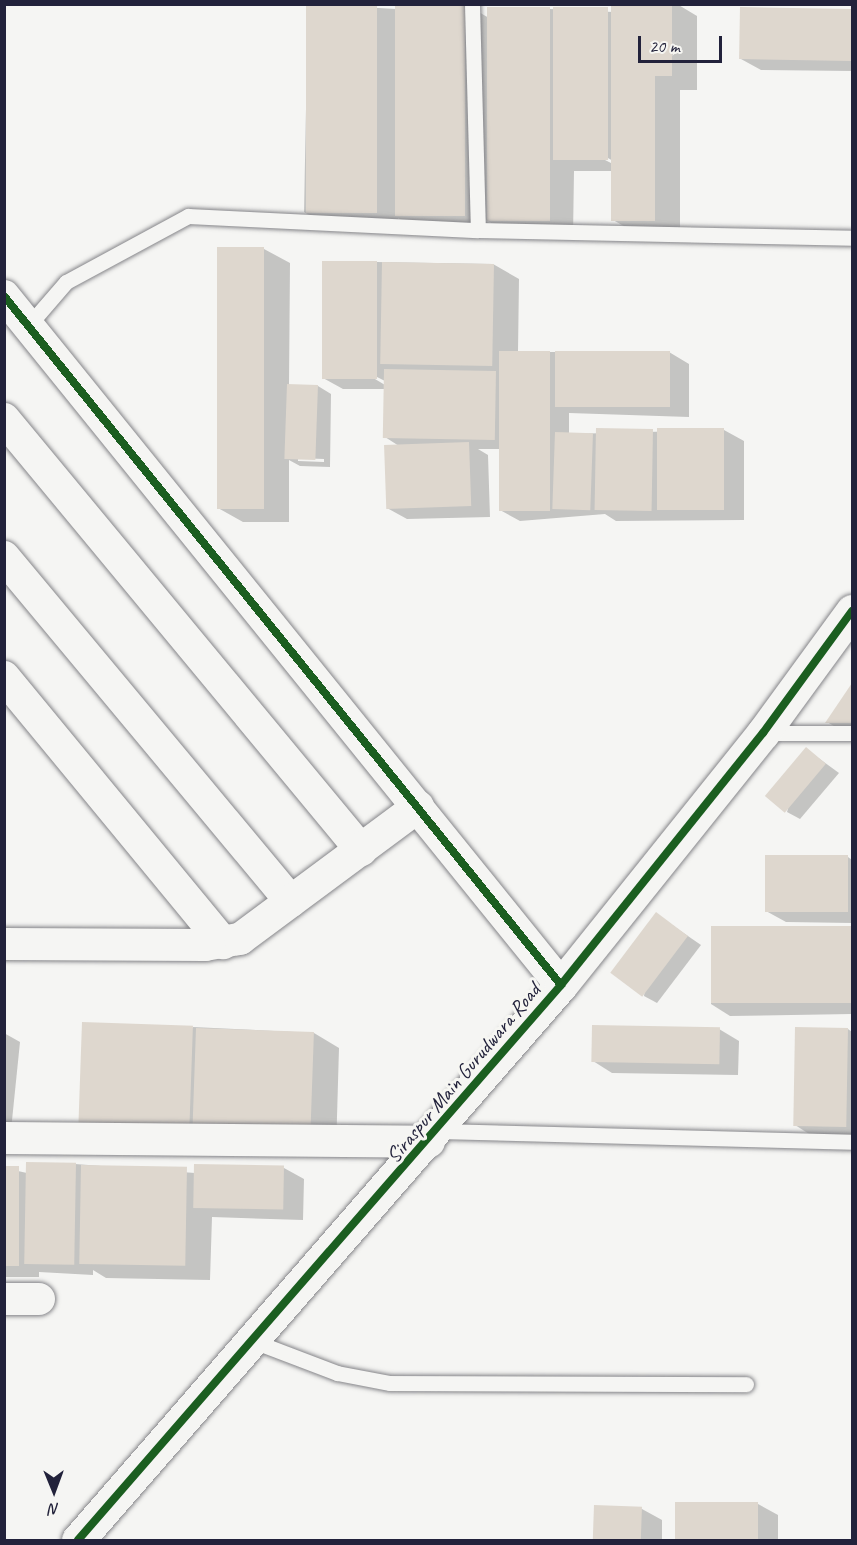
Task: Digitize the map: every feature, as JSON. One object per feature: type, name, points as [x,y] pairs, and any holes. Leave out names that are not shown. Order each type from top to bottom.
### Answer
[{"type":"street","points":[[4,296],[561,985]]},
{"type":"street","points":[[4,419],[361,850]]},
{"type":"street","points":[[4,557],[291,901]]},
{"type":"street","name":"Siraspur Main Gurudwara Road","points":[[78,1540],[434,1137],[561,985],[763,733],[852,611]]},
{"type":"street","points":[[4,677],[223,943]]},
{"type":"street","points":[[4,944],[223,943],[240,939],[418,807]]},
{"type":"street","points":[[4,1138],[434,1137]]},
{"type":"street","points":[[4,1299],[39,1299]]},
{"type":"lane","points":[[472,4],[478,230]]},
{"type":"lane","points":[[28,326],[66,282],[188,216],[478,230],[852,238]]},
{"type":"lane","points":[[763,733],[852,733]]},
{"type":"lane","points":[[434,1137],[852,1142]]},
{"type":"lane","points":[[254,1341],[337,1373],[390,1383],[746,1384]]},
{"type":"building","points":[[306,4],[377,4],[377,213],[306,213]]},
{"type":"building","points":[[395,4],[465,4],[465,216],[395,216]]},
{"type":"building","points":[[611,4],[672,4],[672,76],[655,76],[655,221],[611,221]]},
{"type":"building","points":[[487,7],[550,7],[550,221],[487,221]]},
{"type":"building","points":[[553,7],[608,7],[608,160],[553,160]]},
{"type":"building","points":[[740,7],[852,9],[851,61],[739,59]]},
{"type":"building","points":[[217,247],[264,247],[264,509],[217,509]]},
{"type":"building","points":[[322,261],[377,261],[377,379],[322,379]]},
{"type":"building","points":[[382,262],[494,264],[492,366],[380,364]]},
{"type":"building","points":[[499,351],[550,351],[550,511],[499,511]]},
{"type":"building","points":[[555,351],[670,351],[670,407],[555,407]]},
{"type":"building","points":[[384,369],[496,371],[495,440],[383,438]]},
{"type":"building","points":[[287,384],[318,385],[315,460],[284,459]]},
{"type":"building","points":[[596,428],[653,429],[652,511],[595,510]]},
{"type":"building","points":[[657,428],[724,428],[724,510],[657,510]]},
{"type":"building","points":[[555,432],[593,433],[590,510],[552,509]]},
{"type":"building","points":[[469,442],[471,506],[386,509],[384,445]]},
{"type":"building","points":[[852,683],[852,723],[825,723]]},
{"type":"building","points":[[806,747],[826,764],[785,813],[765,796]]},
{"type":"building","points":[[765,855],[848,855],[848,912],[765,912]]},
{"type":"building","points":[[656,912],[688,936],[642,997],[610,973]]},
{"type":"building","points":[[711,926],[852,926],[852,1003],[711,1003]]},
{"type":"building","points":[[82,1022],[193,1026],[189,1128],[78,1124]]},
{"type":"building","points":[[592,1025],[720,1027],[719,1064],[591,1062]]},
{"type":"building","points":[[795,1027],[848,1028],[846,1127],[793,1126]]},
{"type":"building","points":[[196,1028],[314,1032],[310,1137],[192,1133]]},
{"type":"building","points":[[26,1162],[76,1163],[74,1265],[24,1264]]},
{"type":"building","points":[[194,1164],[284,1166],[283,1210],[193,1208]]},
{"type":"building","points":[[81,1165],[187,1167],[185,1266],[79,1264]]},
{"type":"building","points":[[4,1166],[19,1166],[19,1266],[4,1266]]},
{"type":"building","points":[[675,1502],[758,1502],[758,1540],[675,1540]]},
{"type":"building","points":[[594,1505],[642,1507],[641,1540],[593,1540]]},
{"type":"cycle path","points":[[4,296],[561,985]]},
{"type":"cycle path","points":[[78,1540],[561,985],[763,733],[852,611]]}]
